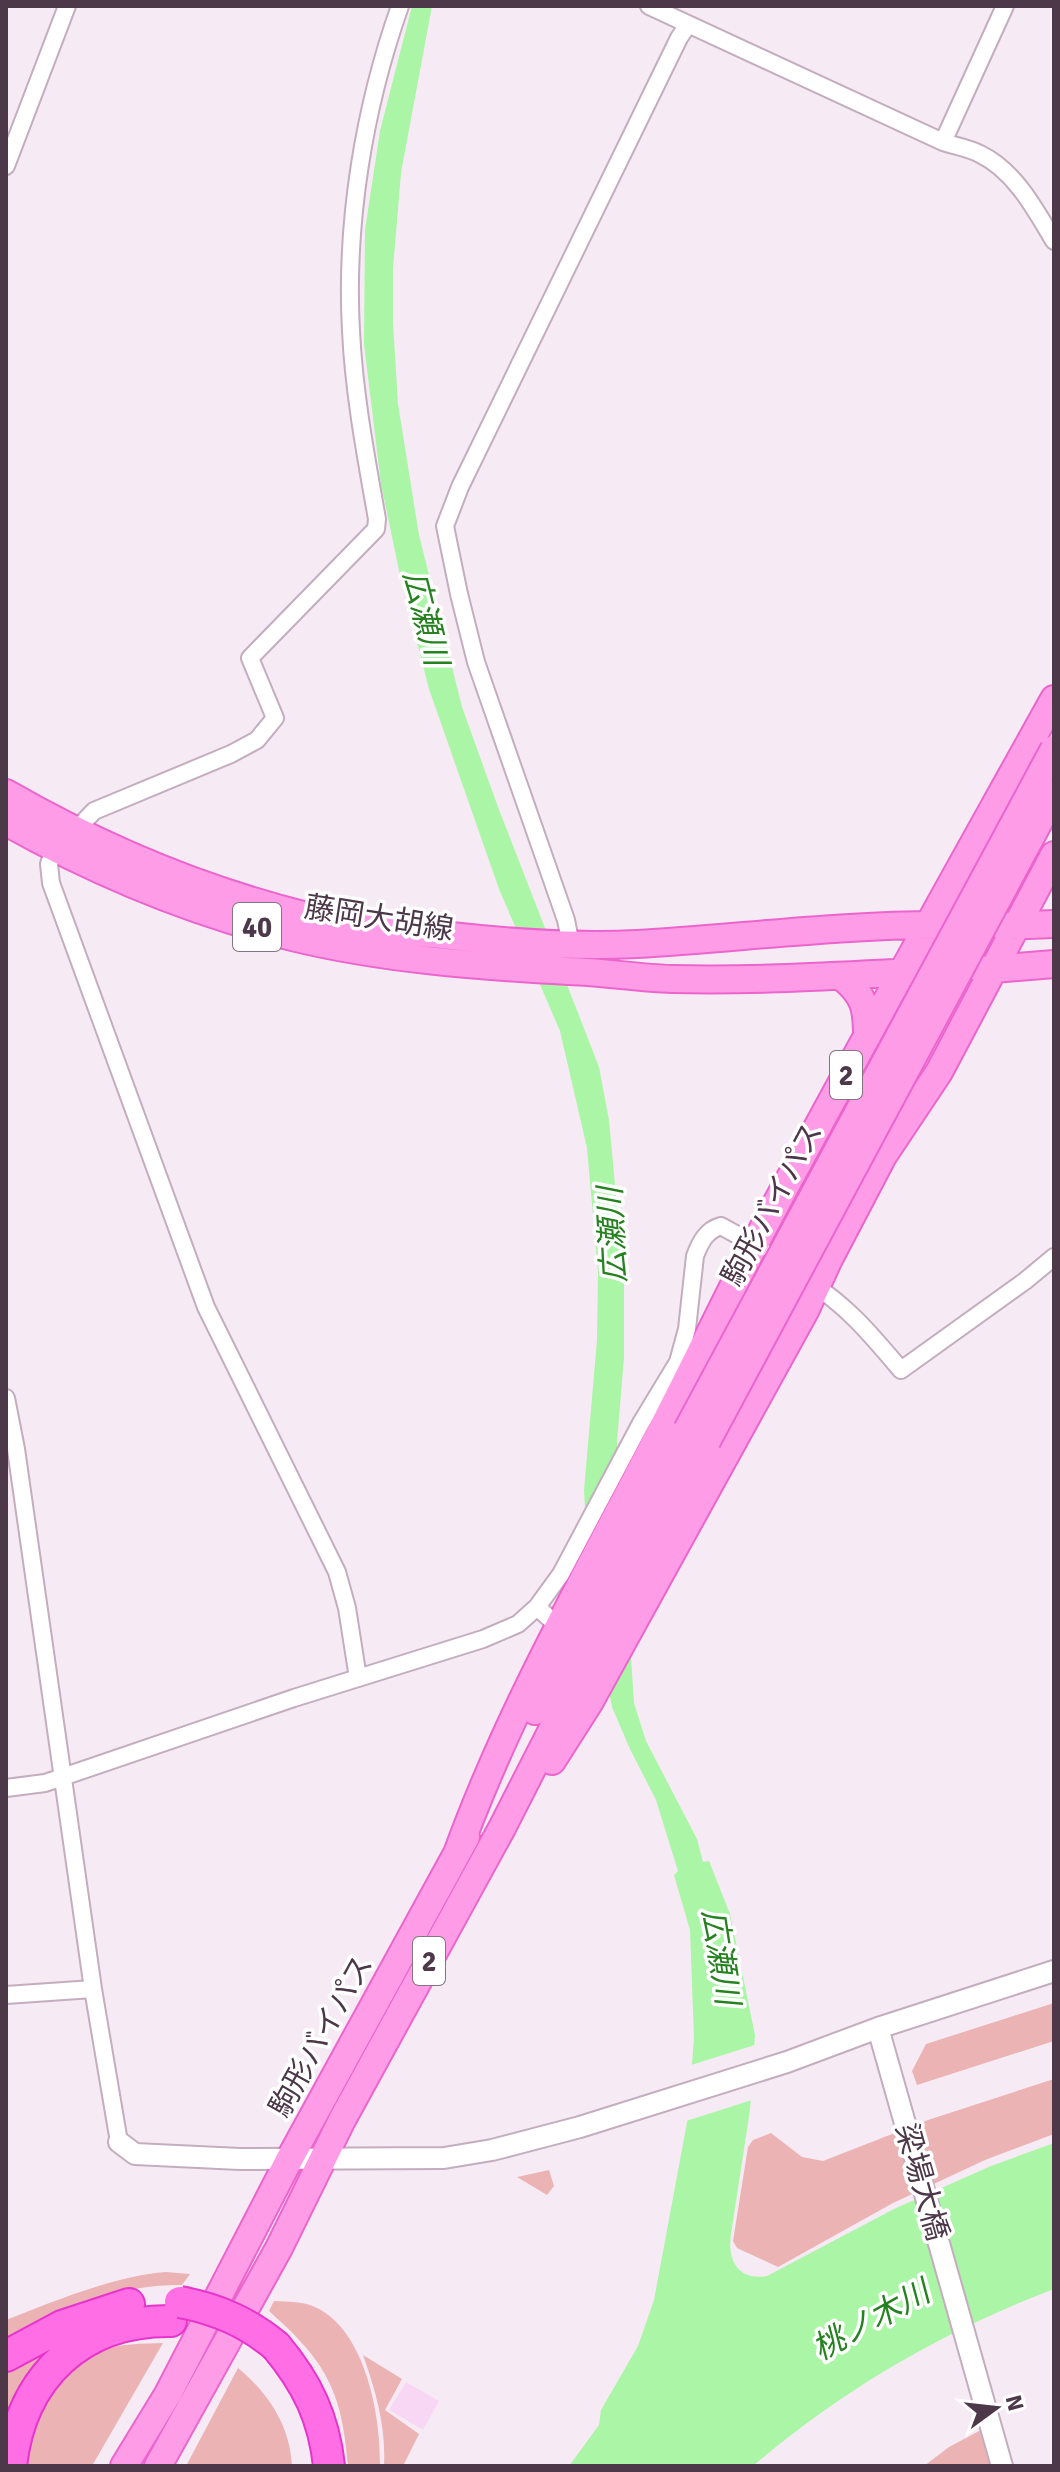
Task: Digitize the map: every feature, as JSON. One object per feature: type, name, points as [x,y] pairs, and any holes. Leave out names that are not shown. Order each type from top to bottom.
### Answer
[{"type":"highway","points":[[6,2356],[62,2326],[116,2307],[155,2301],[176,2311],[190,2324],[222,2335],[250,2351],[269,2354],[309,2392],[320,2416],[329,2466]]},
{"type":"highway","points":[[11,2466],[14,2439],[22,2414],[34,2392],[64,2356],[108,2330],[152,2321],[176,2311]]},
{"type":"highway","points":[[269,2354],[302,2425],[308,2466]]},
{"type":"main road","name":"2","points":[[567,1623],[755,1243],[1054,699]]},
{"type":"main road","name":"駒形バイパス","points":[[158,2466],[279,2248],[580,1675],[650,1568],[697,1435],[1054,749]]},
{"type":"main road","name":"藤岡大胡線","points":[[6,793],[75,831],[187,879],[309,916],[516,943],[569,953]]},
{"type":"main road","name":"駒形バイパス","points":[[124,2466],[168,2394],[289,2160],[458,1851],[567,1623],[697,1435],[1054,794]]},
{"type":"main road","name":"藤岡大胡線","points":[[6,822],[54,849],[165,897],[292,937],[417,958],[526,969],[569,953]]},
{"type":"main road","name":"2","points":[[502,1828],[560,1750],[589,1703],[650,1568],[817,1287],[883,1156],[939,1072],[1054,855]]},
{"type":"main road","name":"40","points":[[569,953],[729,935],[928,925],[1054,924]]},
{"type":"main road","name":"40","points":[[569,953],[669,979],[842,977],[1054,964]]},
{"type":"main road","points":[[842,977],[862,997],[867,1011],[867,1037]]},
{"type":"street","points":[[6,166],[67,6]]},
{"type":"street","points":[[75,831],[94,811],[231,754],[257,740],[275,718],[250,658],[376,529],[377,519],[362,438],[351,331],[351,265],[356,193],[367,128],[384,52],[400,6]]},
{"type":"street","points":[[649,6],[943,142],[978,152],[994,162],[1021,190],[1054,241]]},
{"type":"street","points":[[943,142],[1005,6]]},
{"type":"street","points":[[569,953],[566,920],[476,662],[445,526],[460,487],[687,26]]},
{"type":"street","points":[[54,849],[49,864],[51,883],[206,1307],[337,1572],[347,1608],[358,1678]]},
{"type":"street","points":[[6,1788],[62,1778],[483,1639],[518,1624],[537,1607],[561,1574],[641,1423],[670,1376],[684,1347],[695,1256],[714,1228],[721,1226],[755,1243],[840,1303],[901,1370],[1054,1257]]},
{"type":"street","points":[[6,1398],[16,1449],[93,1989],[119,2142],[135,2154],[323,2160],[444,2158],[480,2152],[533,2140],[787,2062],[878,2028],[1054,1971]]},
{"type":"street","points":[[537,1607],[567,1623]]},
{"type":"street","points":[[6,1995],[93,1989]]},
{"type":"street","name":"梁場大橋","points":[[878,2028],[1002,2466]]},
{"type":"shaded area","points":[[1054,2003],[1054,2041],[917,2085],[912,2071],[926,2044]]},
{"type":"shaded area","points":[[1054,2079],[1054,2134],[985,2160],[893,2203],[778,2267],[737,2248],[733,2241],[748,2147],[753,2140],[771,2133],[802,2157],[823,2161],[928,2120]]},
{"type":"shaded area","points":[[549,2170],[554,2186],[547,2195],[517,2177]]},
{"type":"shaded area","points":[[166,2272],[190,2274],[182,2285],[135,2289],[91,2300],[6,2339],[6,2320],[106,2284]]},
{"type":"shaded area","points":[[274,2301],[317,2308],[334,2320],[348,2336],[359,2356],[373,2401],[380,2466],[348,2466],[341,2416],[327,2378],[304,2345],[269,2311]]},
{"type":"shaded area","points":[[163,2343],[92,2466],[27,2466],[31,2431],[38,2414],[47,2398],[71,2371],[108,2348]]},
{"type":"shaded area","points":[[56,2345],[6,2437],[6,2372]]},
{"type":"shaded area","points":[[363,2355],[402,2379],[385,2410],[419,2434],[403,2466],[384,2466],[379,2409]]},
{"type":"shaded area","points":[[238,2368],[259,2388],[276,2411],[287,2437],[292,2466],[186,2466]]},
{"type":"shaded area","points":[[406,2382],[439,2401],[423,2430],[389,2410]]},
{"type":"shaded area","points":[[981,2430],[990,2466],[924,2466],[949,2447]]},
{"type":"water","points":[[412,6],[432,6],[401,173],[393,269],[398,404],[419,535],[462,707],[599,1067],[609,1120],[624,1282],[624,1358],[617,1442],[634,1703],[646,1741],[697,1839],[703,1862],[709,1861],[730,1914],[755,2035],[750,2110],[730,2243],[733,2260],[742,2272],[757,2277],[767,2276],[894,2209],[991,2166],[1054,2143],[1054,2289],[973,2324],[896,2364],[823,2411],[753,2466],[569,2466],[599,2425],[601,2410],[638,2346],[654,2300],[688,2117],[694,2038],[690,1930],[674,1875],[678,1871],[656,1800],[612,1707],[590,1595],[584,1490],[597,1340],[598,1271],[587,1148],[560,1031],[499,889],[429,689],[381,484],[364,344],[365,230],[380,131]]},
{"type":"pier","points":[[758,2044],[755,2099],[683,2122],[688,2066]]},
{"type":"water label","name":"広瀬川","points":[[426,618]]},
{"type":"water label","name":"広瀬川","points":[[612,1235]]},
{"type":"water label","name":"広瀬川","points":[[721,1957]]},
{"type":"water label","name":"桃ノ木川","points":[[871,2320]]}]
